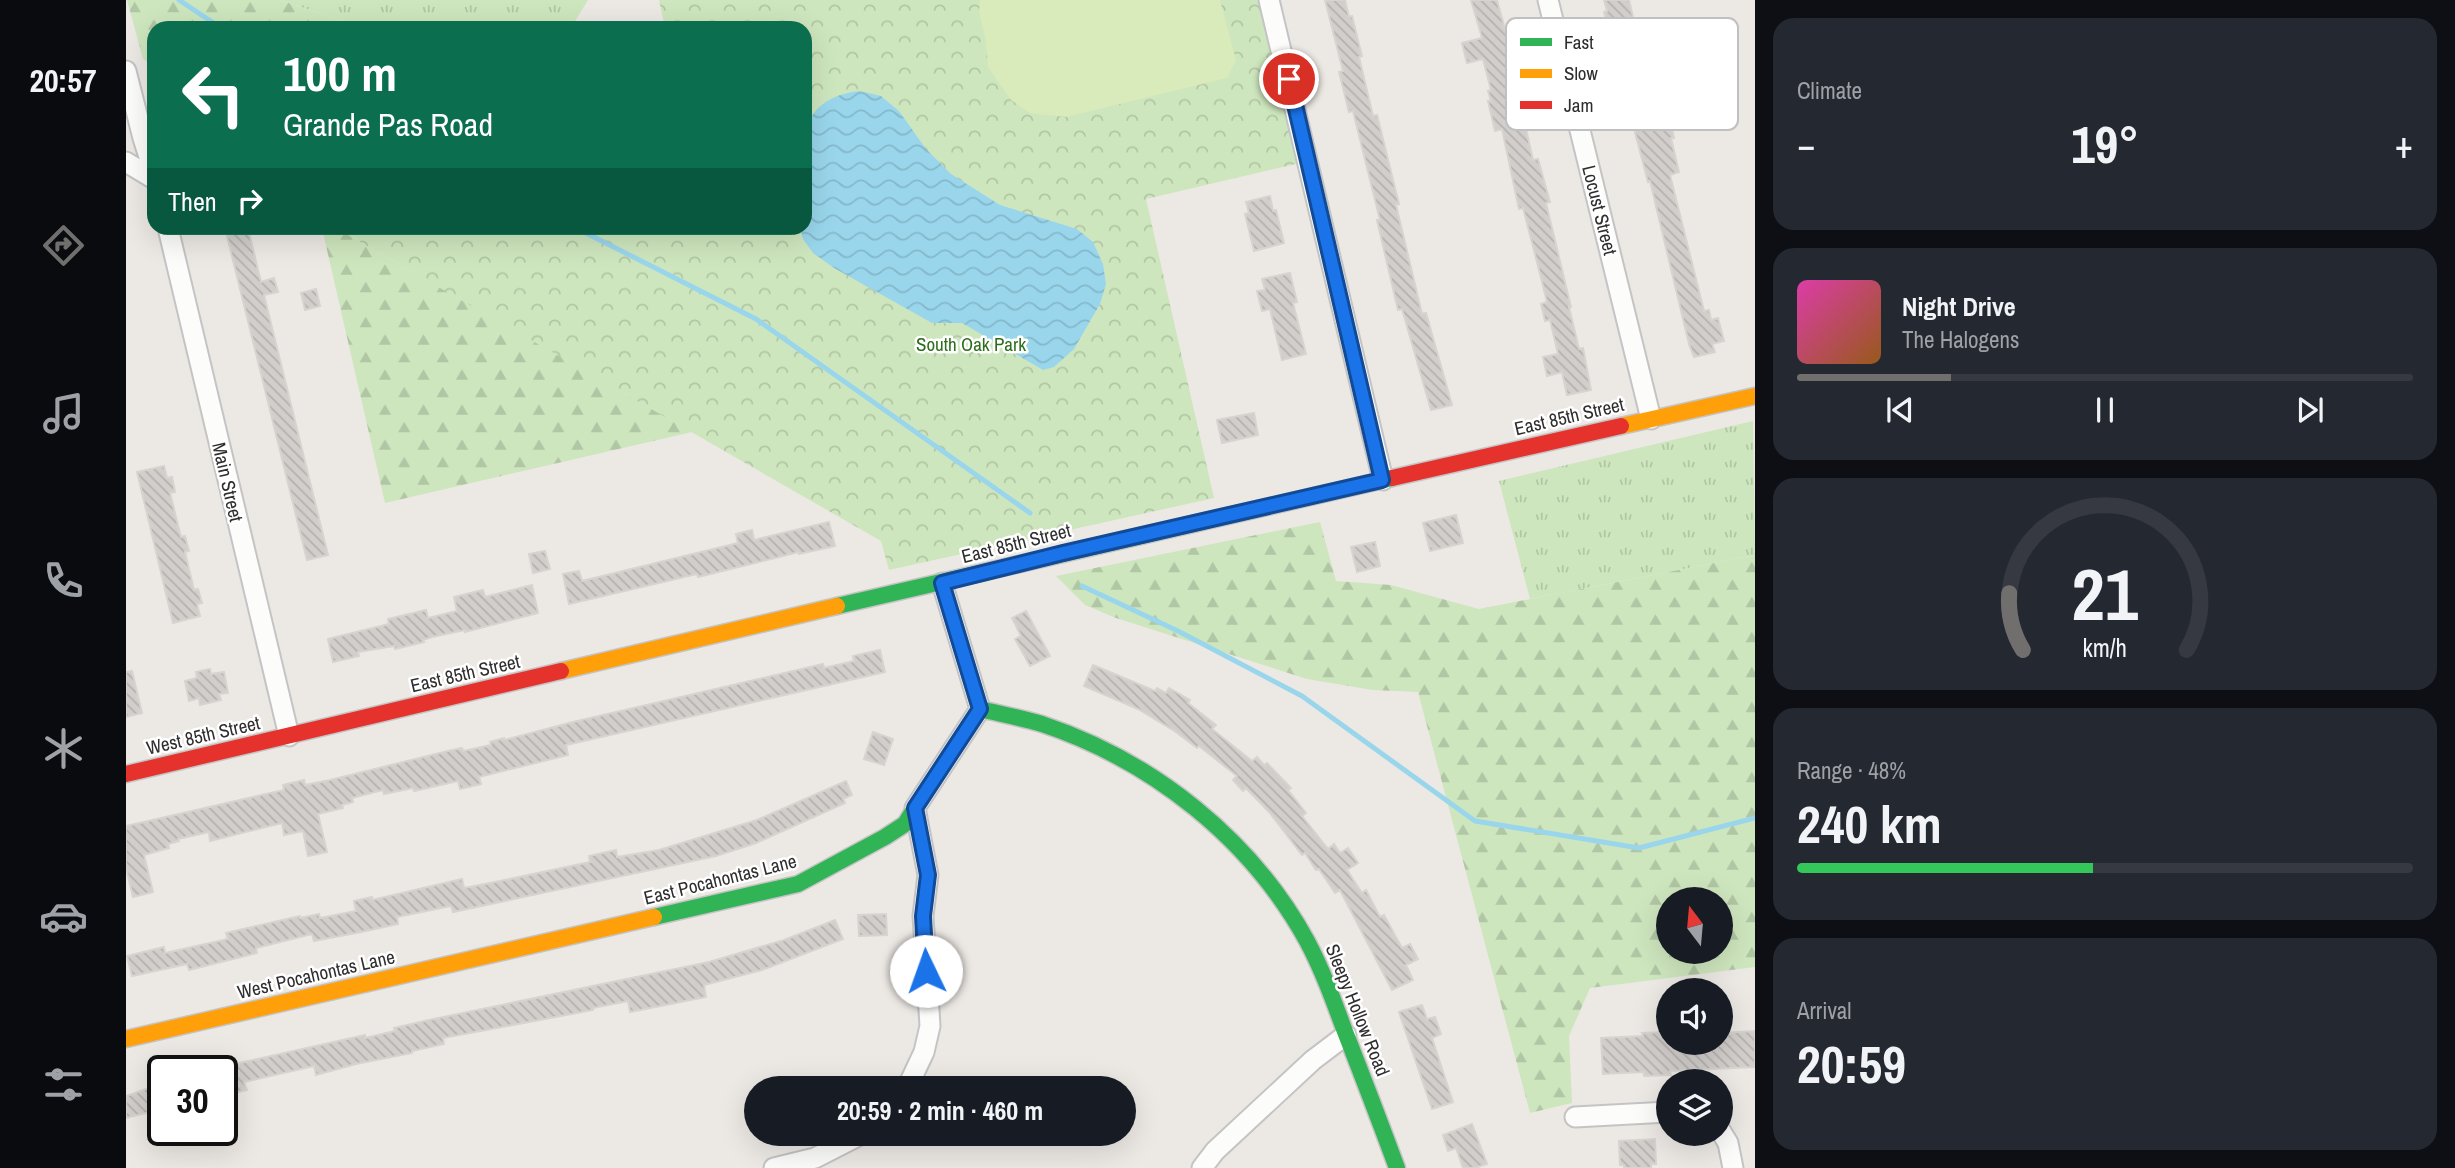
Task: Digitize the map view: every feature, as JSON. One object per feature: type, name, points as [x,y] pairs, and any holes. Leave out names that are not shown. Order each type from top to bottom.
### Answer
[{"type":"main road","name":"East 85th Street","points":[[289,736],[1063,553],[1755,396]]},
{"type":"main road","name":"Sleepy Hollow Road","points":[[980,709],[1050,727],[1117,755],[1178,794],[1228,836],[1270,885],[1306,939],[1331,990],[1398,1168]]},
{"type":"main road","name":"West 85th Street","points":[[126,774],[289,736]]},
{"type":"main road","name":"East Pocahontas Lane","points":[[515,949],[798,884],[885,837],[905,824],[915,808]]},
{"type":"main road","name":"West Pocahontas Lane","points":[[126,1039],[515,949]]},
{"type":"street","points":[[1269,0],[1382,480]]},
{"type":"street","name":"Locust Street","points":[[1548,0],[1552,18]]},
{"type":"street","points":[[126,71],[147,151]]},
{"type":"street","name":"Locust Street","points":[[1580,130],[1651,419]]},
{"type":"street","points":[[126,162],[147,175]]},
{"type":"street","name":"Main Street","points":[[170,235],[289,736]]},
{"type":"street","points":[[912,1076],[930,1026],[923,916],[928,875],[915,808],[980,709],[942,583]]},
{"type":"street","points":[[1202,1168],[1215,1151],[1303,1069],[1346,1035]]},
{"type":"street","points":[[1575,1117],[1656,1113]]},
{"type":"street","points":[[774,1168],[815,1158],[838,1146]]},
{"type":"street","points":[[1729,1146],[1733,1168]]},
{"type":"green space","points":[[127,0],[279,0],[345,21],[147,21],[147,62],[143,59]]},
{"type":"green space","points":[[279,0],[588,0],[575,21],[345,21]]},
{"type":"green space","name":"South Oak Park","points":[[659,0],[1260,0],[1300,163],[1146,199],[1214,498],[889,570],[881,541],[348,235],[812,235],[812,21],[664,21]]},
{"type":"green space","points":[[980,0],[1220,0],[1236,60],[1227,78],[1066,117],[1030,113],[1011,100],[988,67],[979,11]]},
{"type":"green space","points":[[324,235],[348,235],[692,432],[385,503]]},
{"type":"green space","points":[[1753,421],[1755,555],[1530,599],[1499,481]]},
{"type":"green space","points":[[1320,522],[1336,581],[1391,585],[1479,609],[1755,555],[1755,967],[1590,988],[1569,1036],[1572,1103],[1530,1113],[1418,692],[1373,690],[1307,679],[1116,618],[1085,605],[1056,576]]},
{"type":"water","points":[[860,91],[881,96],[899,111],[926,149],[951,174],[1000,205],[1077,229],[1093,242],[1103,264],[1106,284],[1100,304],[1074,349],[1054,367],[1043,370],[962,323],[932,323],[834,268],[813,253],[802,235],[812,235],[812,116],[822,104],[844,94]]},
{"type":"building","points":[[1325,0],[1345,0],[1349,17],[1352,16],[1373,116],[1377,115],[1399,204],[1396,205],[1422,314],[1426,313],[1452,405],[1431,410],[1402,309],[1398,310],[1377,220],[1380,220],[1353,111],[1349,112],[1339,72],[1343,71]]},
{"type":"building","points":[[1471,0],[1497,0],[1506,33],[1506,130],[1526,130],[1533,160],[1538,159],[1550,202],[1546,203],[1569,307],[1579,349],[1583,348],[1591,390],[1567,395],[1562,372],[1547,376],[1543,357],[1558,354],[1550,320],[1545,321],[1541,304],[1547,302],[1537,262],[1523,208],[1519,209],[1502,129],[1495,131],[1488,101],[1491,101],[1488,91],[1491,90],[1483,59],[1467,63],[1462,43],[1482,38]]},
{"type":"building","points":[[1604,0],[1629,0],[1633,18],[1606,18],[1604,12],[1607,11]]},
{"type":"building","points":[[1634,130],[1672,130],[1674,138],[1671,138],[1679,172],[1670,175],[1704,311],[1709,310],[1711,320],[1718,318],[1724,341],[1712,344],[1715,352],[1694,357],[1650,181],[1648,182]]},
{"type":"building","points":[[1270,196],[1284,243],[1254,251],[1245,214],[1249,213],[1246,202]]},
{"type":"building","points":[[227,235],[250,235],[261,282],[274,278],[278,292],[264,295],[328,555],[307,560]]},
{"type":"building","points":[[1290,273],[1297,302],[1293,303],[1306,354],[1282,360],[1270,309],[1262,311],[1257,291],[1265,290],[1262,279]]},
{"type":"building","points":[[316,289],[320,306],[305,310],[301,293]]},
{"type":"building","points":[[1254,413],[1258,435],[1222,443],[1217,420]]},
{"type":"building","points":[[164,466],[167,478],[172,477],[175,492],[170,493],[181,537],[185,536],[189,551],[185,552],[194,590],[198,589],[202,603],[197,604],[200,616],[173,623],[137,472]]},
{"type":"building","points":[[1456,515],[1463,543],[1430,551],[1423,523]]},
{"type":"building","points":[[829,522],[835,546],[569,604],[563,574],[579,571],[582,581],[738,543],[736,534],[752,530],[754,540]]},
{"type":"building","points":[[1375,542],[1380,566],[1357,572],[1351,547]]},
{"type":"building","points":[[545,551],[550,569],[533,573],[529,554]]},
{"type":"building","points":[[532,585],[538,613],[465,632],[432,637],[423,640],[424,642],[395,649],[394,646],[358,652],[359,656],[333,662],[328,639],[389,624],[388,619],[426,610],[428,618],[457,611],[454,597],[483,590],[485,597]]},
{"type":"building","points":[[1026,611],[1050,656],[1030,666],[1015,639],[1021,636],[1012,618]]},
{"type":"building","points":[[880,650],[885,672],[566,745],[568,755],[479,777],[481,784],[460,789],[458,781],[414,791],[413,788],[384,794],[383,790],[352,798],[353,802],[342,805],[343,808],[318,814],[327,852],[308,856],[303,831],[284,835],[282,823],[210,841],[209,832],[178,839],[179,841],[168,844],[169,848],[144,855],[153,892],[133,897],[126,868],[126,826],[284,790],[283,785],[304,780],[305,785],[330,780],[448,751],[491,745],[490,742],[504,738],[823,664],[824,668],[854,661],[853,656]]},
{"type":"building","points":[[1093,665],[1155,691],[1157,688],[1166,693],[1169,688],[1190,700],[1188,703],[1216,725],[1212,729],[1252,761],[1257,757],[1264,765],[1267,763],[1291,788],[1288,790],[1306,813],[1302,816],[1328,849],[1334,844],[1340,853],[1348,848],[1358,863],[1347,870],[1362,893],[1366,890],[1380,917],[1384,915],[1402,948],[1410,944],[1418,959],[1406,965],[1413,980],[1392,990],[1340,890],[1335,893],[1319,869],[1316,870],[1305,853],[1302,855],[1270,813],[1246,788],[1243,791],[1233,780],[1237,776],[1199,746],[1197,748],[1138,709],[1084,686]]},
{"type":"building","points":[[210,669],[211,674],[224,672],[228,693],[219,694],[221,700],[200,705],[199,698],[189,701],[185,681],[197,678],[196,672]]},
{"type":"building","points":[[132,671],[142,713],[126,717],[126,672]]},
{"type":"building","points":[[873,732],[893,739],[884,765],[864,759]]},
{"type":"building","points":[[846,781],[852,795],[843,799],[845,803],[756,843],[716,856],[453,912],[451,906],[397,917],[398,924],[361,932],[314,941],[312,934],[256,948],[257,953],[189,970],[187,964],[132,976],[127,956],[164,947],[165,953],[228,939],[226,933],[300,916],[319,914],[320,918],[356,911],[354,901],[372,897],[372,900],[462,879],[464,888],[590,862],[589,856],[616,850],[617,857],[659,850],[757,820]]},
{"type":"building","points":[[886,914],[887,935],[859,936],[858,915]]},
{"type":"building","points":[[835,920],[843,939],[762,970],[704,985],[706,997],[630,1012],[628,1001],[443,1038],[444,1044],[316,1075],[314,1066],[244,1082],[247,1090],[238,1092],[238,1063],[365,1035],[365,1038],[429,1020],[709,962],[784,940]]},
{"type":"building","points":[[1422,1005],[1427,1019],[1435,1017],[1441,1034],[1432,1038],[1453,1102],[1432,1109],[1399,1012]]},
{"type":"building","points":[[1755,1031],[1755,1067],[1656,1069],[1656,1076],[1644,1076],[1644,1072],[1603,1074],[1601,1038],[1643,1036],[1642,1033],[1656,1032],[1656,1055],[1733,1055],[1733,1032]]},
{"type":"building","points":[[147,1089],[147,1113],[126,1118],[126,1096]]},
{"type":"building","points":[[1472,1124],[1487,1164],[1463,1168],[1456,1148],[1448,1151],[1443,1135]]},
{"type":"building","points":[[1655,1139],[1656,1164],[1651,1164],[1651,1168],[1624,1168],[1624,1165],[1620,1165],[1619,1141]]},
{"type":"waterway","points":[[179,0],[210,21]]},
{"type":"waterway","points":[[590,235],[756,319],[1030,513]]},
{"type":"waterway","points":[[1082,586],[1178,631],[1302,696],[1475,821],[1639,848],[1755,818]]},
{"type":"traffic: fast","points":[[837,606],[1392,478]]},
{"type":"traffic: fast","points":[[980,709],[1042,724],[1122,759],[1195,808],[1228,837],[1258,869],[1284,904],[1318,962],[1397,1168]]},
{"type":"traffic: fast","points":[[654,917],[798,884],[885,837],[905,824],[915,808]]},
{"type":"traffic: slow","points":[[1621,426],[1755,396]]},
{"type":"traffic: slow","points":[[561,671],[837,606]]},
{"type":"traffic: slow","points":[[126,1039],[654,917]]},
{"type":"traffic: jam","points":[[1392,478],[1621,426]]},
{"type":"traffic: jam","points":[[126,774],[561,671]]},
{"type":"route","points":[[926,971],[923,916],[928,875],[915,808],[980,709],[942,583],[1382,480],[1289,79]]}]
